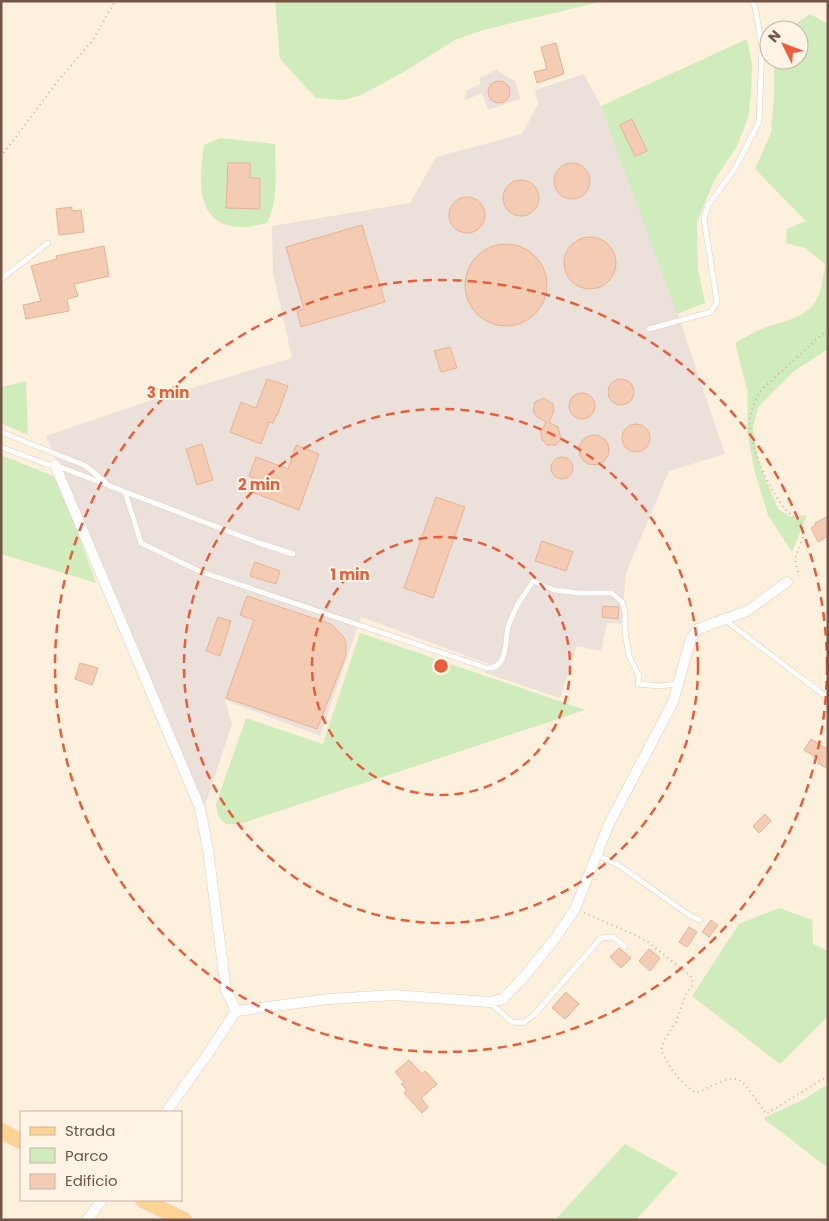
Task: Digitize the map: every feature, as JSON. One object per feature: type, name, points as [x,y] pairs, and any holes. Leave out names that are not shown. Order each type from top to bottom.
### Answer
[{"type":"main road","points":[[1,1131],[20,1140]]},
{"type":"main road","points":[[145,1201],[184,1220]]},
{"type":"street","points":[[55,464],[200,808],[208,850],[226,990],[236,1010]]},
{"type":"street","points":[[236,1010],[328,999],[394,995],[489,1002],[503,999],[554,940],[575,909],[609,824],[673,702],[691,638],[698,629],[746,611],[787,582]]},
{"type":"street","points":[[167,1111],[207,1055],[236,1010]]},
{"type":"street","points":[[87,1220],[101,1201]]},
{"type":"lane","points":[[650,330],[711,312],[717,302],[704,219],[708,205],[735,168],[759,122],[762,46],[755,7],[752,1]]},
{"type":"lane","points":[[1,279],[48,243]]},
{"type":"lane","points":[[1,432],[86,466],[110,486]]},
{"type":"lane","points":[[1,447],[46,464],[55,464],[259,543],[293,554]]},
{"type":"lane","points":[[125,492],[141,543],[199,571],[487,668],[493,668],[503,658],[508,628],[514,610],[533,581],[554,590],[579,593],[612,593],[622,602],[629,656],[639,676],[638,684],[659,686],[678,684]]},
{"type":"lane","points":[[725,620],[828,698]]},
{"type":"lane","points":[[596,855],[616,864],[689,915],[700,920]]},
{"type":"lane","points":[[489,1002],[512,1022],[523,1023],[534,1015],[601,938],[613,937],[625,948]]},
{"type":"path","points":[[1,157],[57,82],[93,40],[114,1]]},
{"type":"path","points":[[825,1],[828,4]]},
{"type":"path","points":[[798,572],[795,559],[804,528],[800,520],[787,511],[779,501],[756,457],[750,425],[753,405],[759,392],[828,329]]},
{"type":"path","points":[[575,909],[648,942],[692,977],[692,986],[686,994],[676,1022],[665,1039],[661,1050],[667,1063],[685,1086],[696,1093],[718,1082],[736,1078],[743,1082],[766,1114],[828,1076]]},
{"type":"shaded area","points":[[496,70],[515,81],[520,99],[488,110],[482,93],[464,101],[467,90],[481,84],[479,78]]},
{"type":"shaded area","points":[[584,74],[605,113],[680,321],[725,454],[669,471],[626,573],[624,596],[627,624],[607,623],[601,651],[577,646],[560,698],[485,673],[489,664],[361,617],[320,736],[225,700],[232,724],[205,806],[46,436],[158,398],[292,358],[273,272],[272,226],[410,203],[436,157],[522,134],[538,104],[535,90]]},
{"type":"green space","points":[[275,1],[604,1],[483,30],[455,40],[402,73],[361,95],[344,100],[316,98],[280,59]]},
{"type":"green space","points":[[810,14],[828,24],[828,349],[794,371],[758,407],[753,428],[759,463],[778,509],[790,517],[807,515],[792,552],[768,515],[755,473],[747,432],[748,393],[735,343],[759,330],[794,318],[809,310],[821,287],[825,264],[805,248],[786,243],[787,229],[806,221],[755,169],[771,133],[774,70],[809,70],[809,20],[801,20]]},
{"type":"green space","points":[[747,39],[752,64],[748,118],[737,146],[714,181],[697,222],[698,269],[705,303],[677,314],[601,106]]},
{"type":"green space","points":[[220,138],[275,144],[275,194],[267,223],[247,227],[228,225],[216,220],[208,211],[203,200],[201,187],[204,145]]},
{"type":"green space","points":[[26,381],[28,435],[1,423],[1,387]]},
{"type":"green space","points":[[1,455],[58,478],[96,583],[1,554]]},
{"type":"green space","points":[[360,633],[585,710],[240,824],[225,824],[218,816],[216,804],[246,718],[323,744]]},
{"type":"green space","points":[[779,908],[812,920],[813,944],[828,951],[828,1016],[780,1064],[692,996],[739,924]]},
{"type":"green space","points":[[828,1084],[828,1168],[763,1118],[803,1100]]},
{"type":"green space","points":[[625,1144],[678,1173],[636,1220],[555,1220]]},
{"type":"building","points":[[556,43],[564,74],[537,83],[534,72],[547,69],[541,47]]},
{"type":"building","points":[[499,81],[509,88],[510,92],[503,102],[499,103],[489,96],[488,92],[495,82]]},
{"type":"building","points":[[632,119],[647,151],[635,156],[620,125]]},
{"type":"building","points":[[228,163],[250,163],[250,178],[260,178],[260,209],[226,208]]},
{"type":"building","points":[[572,163],[579,164],[585,168],[589,174],[589,188],[585,194],[579,198],[572,199],[565,198],[559,194],[555,188],[554,181],[555,174],[559,168],[565,164]]},
{"type":"building","points":[[521,180],[528,181],[534,185],[538,191],[538,205],[534,211],[528,215],[521,216],[514,215],[508,211],[504,205],[503,198],[504,191],[508,185],[514,181]]},
{"type":"building","points":[[467,197],[479,203],[485,215],[479,227],[467,233],[455,227],[449,215],[455,203]]},
{"type":"building","points":[[72,207],[72,211],[81,210],[84,232],[59,235],[56,209]]},
{"type":"building","points":[[362,225],[385,302],[301,327],[297,311],[304,309],[286,247]]},
{"type":"building","points":[[585,237],[595,237],[609,244],[616,258],[616,268],[609,282],[595,289],[585,289],[575,285],[568,278],[564,268],[564,258],[568,248],[575,241]]},
{"type":"building","points":[[506,244],[522,248],[535,256],[543,269],[547,285],[543,301],[535,314],[522,322],[506,326],[490,322],[477,314],[469,301],[465,285],[469,269],[477,256],[490,248]]},
{"type":"building","points":[[104,246],[109,276],[74,284],[78,296],[67,299],[69,311],[26,319],[23,305],[41,301],[31,266],[57,259],[56,256]]},
{"type":"building","points":[[450,347],[457,368],[441,372],[434,351]]},
{"type":"building","points":[[267,379],[288,386],[277,416],[273,423],[269,422],[261,444],[230,432],[241,402],[256,408]]},
{"type":"building","points":[[621,379],[630,383],[634,392],[630,401],[621,405],[612,401],[608,392],[612,383]]},
{"type":"building","points":[[582,393],[591,397],[595,406],[591,415],[582,419],[573,415],[569,406],[573,397]]},
{"type":"building","points":[[544,398],[553,404],[554,411],[549,422],[558,427],[561,439],[556,445],[547,445],[542,440],[541,433],[546,422],[537,417],[533,411],[535,402]]},
{"type":"building","points":[[636,424],[646,428],[650,438],[646,448],[636,452],[626,448],[622,438],[626,428]]},
{"type":"building","points":[[594,435],[600,436],[608,444],[608,456],[600,464],[594,465],[588,464],[580,456],[579,450],[580,444],[588,436]]},
{"type":"building","points":[[202,444],[213,480],[197,485],[186,449]]},
{"type":"building","points":[[296,445],[319,454],[299,510],[249,491],[253,478],[249,476],[256,457],[288,469]]},
{"type":"building","points":[[562,457],[570,460],[573,468],[570,476],[562,479],[554,476],[551,468],[554,460]]},
{"type":"building","points":[[436,497],[465,507],[433,598],[404,588]]},
{"type":"building","points":[[828,516],[828,536],[818,542],[811,528],[816,525],[815,523]]},
{"type":"building","points":[[542,541],[573,552],[566,571],[535,561]]},
{"type":"building","points":[[255,562],[280,571],[276,584],[250,576]]},
{"type":"building","points":[[247,596],[331,624],[343,636],[346,643],[346,655],[317,729],[226,698],[254,620],[240,615]]},
{"type":"building","points":[[603,606],[619,607],[618,619],[602,617]]},
{"type":"building","points":[[218,617],[231,621],[220,656],[206,651]]},
{"type":"building","points":[[80,663],[98,668],[92,685],[75,679]]},
{"type":"building","points":[[811,739],[828,748],[828,769],[818,763],[820,760],[804,750]]},
{"type":"building","points":[[765,814],[771,821],[759,833],[753,826]]},
{"type":"building","points":[[711,920],[718,925],[709,937],[702,932]]},
{"type":"building","points":[[689,927],[697,932],[687,947],[679,942]]},
{"type":"building","points":[[619,948],[631,958],[621,968],[610,957]]},
{"type":"building","points":[[649,949],[660,958],[650,971],[639,961]]},
{"type":"building","points":[[566,992],[579,1004],[565,1019],[552,1008]]},
{"type":"building","points":[[409,1060],[422,1074],[425,1071],[437,1084],[421,1098],[428,1107],[422,1113],[404,1093],[407,1090],[401,1084],[404,1082],[395,1072]]}]
